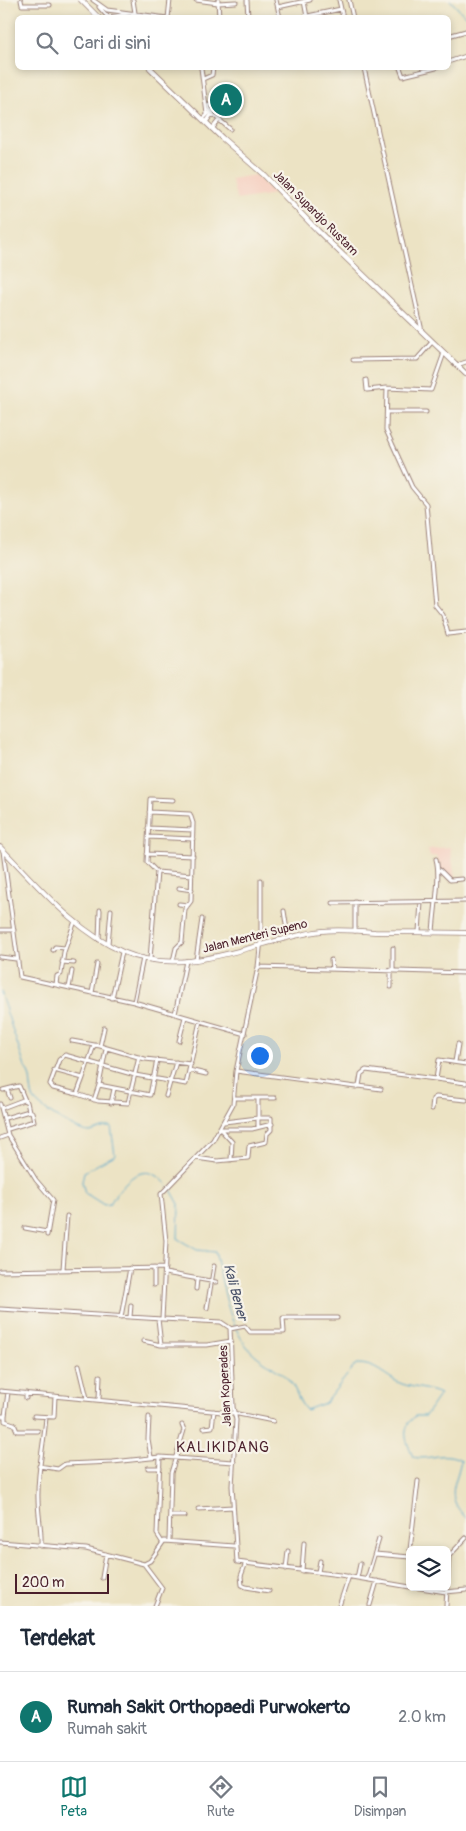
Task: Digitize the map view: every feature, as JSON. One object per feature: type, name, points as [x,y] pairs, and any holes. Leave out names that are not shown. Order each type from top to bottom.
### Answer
[{"type":"highway","points":[[81,0],[96,15]]},
{"type":"highway","name":"Jalan Supardjo Rustam","points":[[152,70],[212,129],[263,174],[318,231],[466,374]]},
{"type":"main road","name":"Jalan Menteri Supeno","points":[[2,849],[75,921],[99,940],[122,952],[150,959],[196,961],[288,937],[326,931],[466,933]]},
{"type":"street","points":[[21,0],[22,5],[50,5]]},
{"type":"street","points":[[93,0],[106,15]]},
{"type":"street","points":[[133,0],[135,13]]},
{"type":"street","points":[[168,15],[170,0]]},
{"type":"street","points":[[196,0],[236,2]]},
{"type":"street","points":[[248,0],[248,15]]},
{"type":"street","points":[[276,0],[279,15]]},
{"type":"street","points":[[278,7],[310,0]]},
{"type":"street","points":[[339,0],[342,15]]},
{"type":"street","points":[[349,0],[352,15]]},
{"type":"street","points":[[304,1],[307,15]]},
{"type":"street","points":[[218,2],[219,15]]},
{"type":"street","points":[[99,6],[111,10],[148,15]]},
{"type":"street","points":[[316,15],[341,9]]},
{"type":"street","points":[[109,15],[111,10]]},
{"type":"street","points":[[122,15],[135,13]]},
{"type":"street","points":[[451,35],[466,31]]},
{"type":"street","points":[[451,61],[466,56]]},
{"type":"street","points":[[201,70],[210,114],[230,128]]},
{"type":"street","points":[[203,79],[212,75],[213,70]]},
{"type":"street","points":[[364,70],[422,332]]},
{"type":"street","points":[[401,70],[403,76],[428,70]]},
{"type":"street","points":[[205,121],[210,114],[209,106]]},
{"type":"street","points":[[212,129],[219,120]]},
{"type":"street","points":[[352,360],[417,359],[432,342]]},
{"type":"street","points":[[366,380],[367,390],[387,388],[432,389],[444,353]]},
{"type":"street","points":[[456,365],[466,362]]},
{"type":"street","points":[[403,382],[404,388]]},
{"type":"street","points":[[387,388],[388,412],[386,430],[412,487],[426,504],[435,606],[443,615],[448,634],[466,632]]},
{"type":"street","points":[[388,412],[426,412]]},
{"type":"street","points":[[173,800],[150,798],[148,863],[157,872],[192,874]]},
{"type":"street","points":[[149,812],[190,814],[193,830],[192,890],[189,905],[185,909],[182,942],[176,948],[174,961]]},
{"type":"street","points":[[148,828],[193,830]]},
{"type":"street","points":[[148,837],[193,839]]},
{"type":"street","points":[[2,849],[20,977],[134,1002],[245,1034]]},
{"type":"street","points":[[147,854],[193,856]]},
{"type":"street","points":[[433,933],[434,903],[439,870],[436,859]]},
{"type":"street","points":[[439,870],[450,880],[462,880]]},
{"type":"street","points":[[150,959],[157,872]]},
{"type":"street","points":[[161,1345],[160,1319],[165,1273],[165,1224],[161,1194],[166,1186],[196,1158],[220,1129],[234,1098],[236,1071],[258,967],[261,880]]},
{"type":"street","points":[[179,888],[192,890]]},
{"type":"street","points":[[333,902],[434,903],[466,901]]},
{"type":"street","points":[[355,902],[355,931]]},
{"type":"street","points":[[419,932],[421,902]]},
{"type":"street","points":[[179,904],[189,905]]},
{"type":"street","points":[[99,940],[100,910]]},
{"type":"street","points":[[108,944],[111,910]]},
{"type":"street","points":[[284,911],[288,937]]},
{"type":"street","points":[[196,961],[202,918]]},
{"type":"street","points":[[56,985],[65,948],[75,921]]},
{"type":"street","points":[[0,930],[14,930]]},
{"type":"street","points":[[52,950],[55,947],[65,948]]},
{"type":"street","points":[[391,987],[393,948]]},
{"type":"street","points":[[112,998],[122,952]]},
{"type":"street","points":[[0,957],[16,959]]},
{"type":"street","points":[[134,1002],[143,957]]},
{"type":"street","points":[[332,960],[332,968]]},
{"type":"street","points":[[175,1014],[186,961]]},
{"type":"street","points":[[62,962],[74,963]]},
{"type":"street","points":[[92,993],[97,964]]},
{"type":"street","points":[[258,967],[466,973]]},
{"type":"street","points":[[69,988],[72,971]]},
{"type":"street","points":[[179,1042],[185,1017]]},
{"type":"street","points":[[185,1089],[200,1021]]},
{"type":"street","points":[[100,1046],[104,1028]]},
{"type":"street","points":[[72,1041],[100,1046],[139,1057],[190,1064]]},
{"type":"street","points":[[455,1062],[458,1044]]},
{"type":"street","points":[[78,1094],[94,1045]]},
{"type":"street","points":[[94,1100],[106,1049]]},
{"type":"street","points":[[139,1057],[135,1075],[131,1093],[128,1103],[111,1104],[51,1087],[50,1082],[54,1070],[63,1055],[135,1075],[186,1084]]},
{"type":"street","points":[[99,1085],[131,1093],[150,1095],[157,1060]]},
{"type":"street","points":[[436,1078],[439,1060],[466,1064]]},
{"type":"street","points":[[166,1096],[176,1062]]},
{"type":"street","points":[[54,1070],[83,1078]]},
{"type":"street","points":[[189,1070],[206,1074]]},
{"type":"street","points":[[236,1071],[382,1089]]},
{"type":"street","points":[[359,1086],[364,1071],[466,1083]]},
{"type":"street","points":[[8,1129],[34,1121],[20,1086],[5,1090],[10,1098]]},
{"type":"street","points":[[111,1104],[114,1089]]},
{"type":"street","points":[[432,1109],[433,1099],[436,1097],[466,1100]]},
{"type":"street","points":[[234,1098],[275,1098]]},
{"type":"street","points":[[258,1099],[258,1127]]},
{"type":"street","points":[[2,1108],[26,1100]]},
{"type":"street","points":[[0,1104],[8,1135],[36,1180],[53,1200],[47,1233],[25,1228]]},
{"type":"street","points":[[5,1118],[29,1111]]},
{"type":"street","points":[[196,1158],[210,1161],[248,1158],[249,1146],[266,1142],[267,1134],[271,1131],[272,1124],[271,1118],[224,1122]]},
{"type":"street","points":[[220,1129],[258,1127],[272,1124]]},
{"type":"street","points":[[220,1129],[232,1142],[231,1160]]},
{"type":"street","points":[[0,1138],[8,1135]]},
{"type":"street","points":[[63,1269],[67,1216]]},
{"type":"street","points":[[207,1308],[214,1266]]},
{"type":"street","points":[[121,1317],[130,1268]]},
{"type":"street","points":[[154,1268],[154,1285]]},
{"type":"street","points":[[0,1271],[165,1268]]},
{"type":"street","points":[[165,1273],[216,1282]]},
{"type":"street","points":[[196,1289],[198,1279]]},
{"type":"street","points":[[130,1317],[131,1306]]},
{"type":"street","name":"Jalan Koperades","points":[[0,1309],[221,1322],[234,1328],[231,1341],[234,1413],[236,1420],[232,1507],[234,1546],[237,1562],[245,1565]]},
{"type":"street","points":[[234,1328],[246,1326],[250,1332],[255,1333],[284,1332],[283,1318],[337,1318]]},
{"type":"street","points":[[142,1341],[161,1345],[207,1345],[231,1341]]},
{"type":"street","points":[[79,1365],[86,1398]]},
{"type":"street","points":[[100,1376],[100,1399]]},
{"type":"street","points":[[0,1391],[234,1413],[273,1421]]},
{"type":"street","points":[[8,1392],[5,1421],[14,1424],[17,1431],[38,1431]]},
{"type":"street","points":[[26,1393],[26,1398]]},
{"type":"street","points":[[34,1416],[54,1417],[55,1396]]},
{"type":"street","points":[[204,1428],[212,1428],[214,1412]]},
{"type":"street","points":[[0,1416],[5,1416]]},
{"type":"street","points":[[42,1546],[38,1500],[39,1466],[44,1445],[46,1417]]},
{"type":"street","points":[[148,1417],[148,1439],[151,1457]]},
{"type":"street","points":[[170,1541],[171,1473],[172,1464],[177,1458],[184,1430],[182,1425]]},
{"type":"street","points":[[39,1466],[58,1468],[64,1464],[113,1462],[151,1457],[234,1462]]},
{"type":"street","points":[[160,1457],[157,1534],[162,1542]]},
{"type":"street","points":[[148,1468],[160,1468]]},
{"type":"street","points":[[411,1546],[418,1482]]},
{"type":"street","points":[[198,1509],[232,1507]]},
{"type":"street","points":[[170,1516],[185,1516]]},
{"type":"street","points":[[451,1553],[466,1538]]},
{"type":"street","points":[[367,1579],[379,1539]]},
{"type":"street","points":[[0,1542],[78,1548],[144,1564],[162,1588],[155,1606]]},
{"type":"street","points":[[162,1542],[234,1546]]},
{"type":"street","points":[[144,1564],[150,1561],[162,1542]]},
{"type":"street","points":[[302,1571],[304,1543]]},
{"type":"street","points":[[286,1569],[288,1551]]},
{"type":"street","points":[[102,1578],[106,1554]]},
{"type":"street","points":[[375,1554],[406,1554]]},
{"type":"street","points":[[318,1572],[320,1561]]},
{"type":"street","points":[[357,1578],[360,1564]]},
{"type":"street","points":[[269,1591],[246,1588],[242,1585],[241,1576],[245,1565],[349,1576],[406,1586]]},
{"type":"street","points":[[339,1606],[349,1576]]},
{"type":"street","points":[[370,1605],[377,1581]]},
{"type":"street","points":[[442,1591],[466,1590]]},
{"type":"street","points":[[446,1606],[449,1592]]},
{"type":"shaded area","points":[[255,175],[275,194],[237,200],[231,179]]},
{"type":"shaded area","points":[[450,847],[455,877],[448,877],[439,866],[436,856],[430,857],[428,849]]},
{"type":"waterway","points":[[450,0],[466,17]]},
{"type":"waterway","name":"Kali Bener","points":[[0,992],[29,1075],[33,1097],[36,1101],[41,1107],[58,1118],[83,1131],[91,1132],[111,1127],[115,1155],[84,1172],[82,1182],[85,1193],[104,1205],[110,1204],[128,1180],[135,1175],[143,1173],[151,1173],[159,1177],[167,1185]]},
{"type":"waterway","name":"Kali Bener","points":[[170,1188],[179,1204],[178,1239],[197,1250],[215,1252],[227,1304],[242,1340],[250,1350],[287,1378],[306,1410],[325,1403],[356,1364],[375,1368],[402,1384],[440,1394],[425,1416],[415,1416],[410,1421],[406,1431],[407,1440],[413,1457],[449,1456],[461,1460],[453,1496],[459,1510],[466,1518]]},
{"type":"place","name":"Rumah Sakit Orthopaedi Purwokerto","points":[[226,100]]},
{"type":"district","name":"KALIKIDANG","points":[[223,1447]]}]
